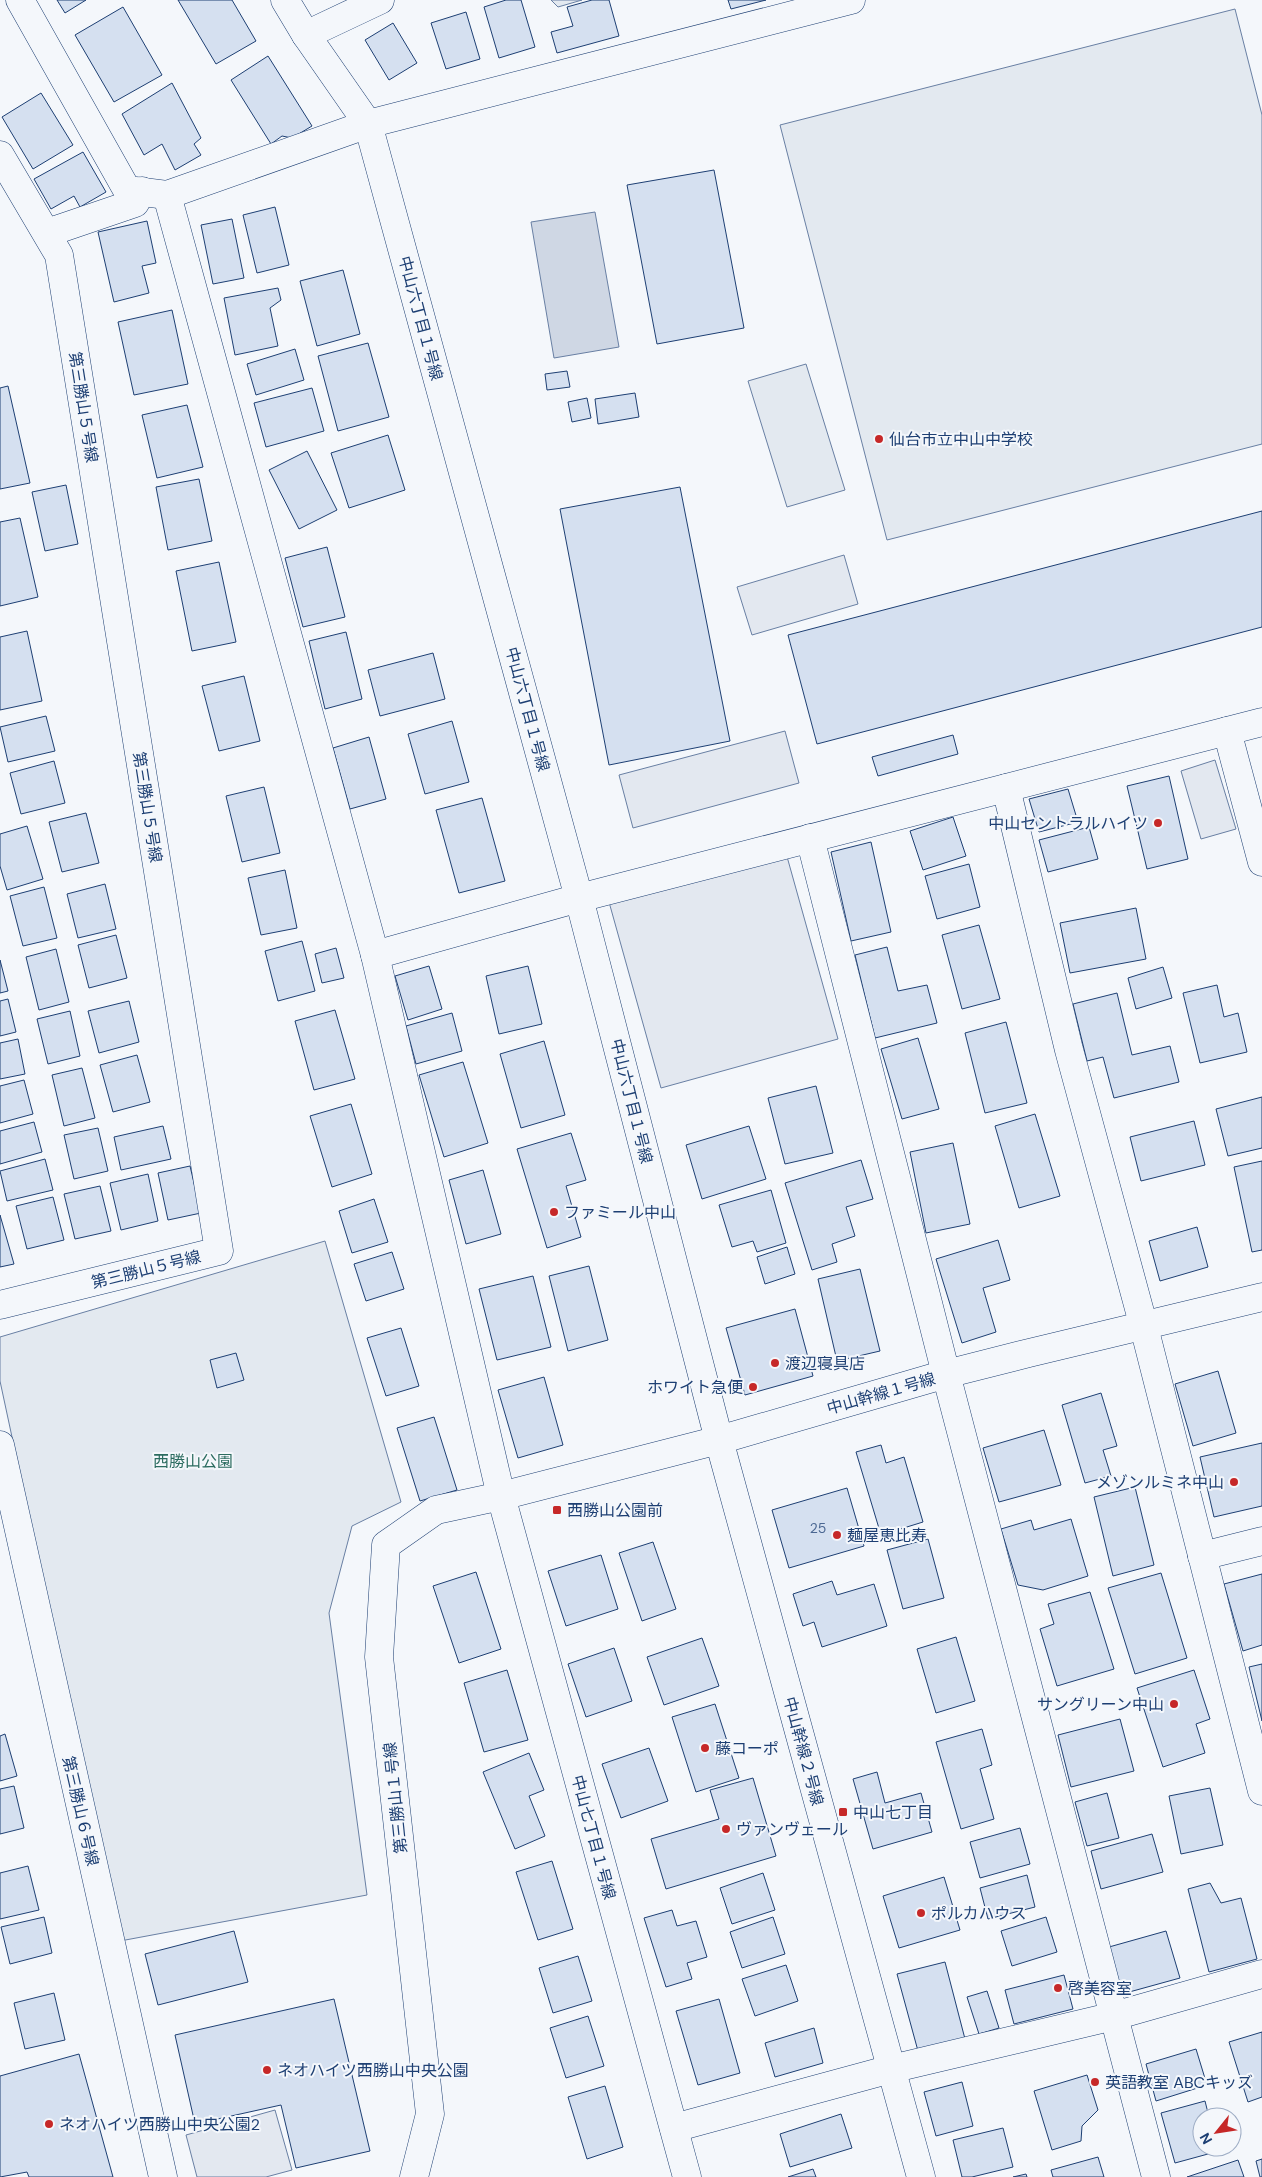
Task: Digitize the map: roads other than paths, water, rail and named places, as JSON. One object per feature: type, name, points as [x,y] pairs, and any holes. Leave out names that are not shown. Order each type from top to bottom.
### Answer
[{"type":"street","points":[[20,0],[128,190],[154,193]]},
{"type":"street","name":"中山六丁目１号線","points":[[285,0],[306,35],[368,124],[579,898],[719,1440]]},
{"type":"street","points":[[306,35],[380,0]]},
{"type":"street","points":[[47,233],[135,202],[154,193],[368,124],[851,0]]},
{"type":"street","name":"第三勝山５号線","points":[[0,155],[59,255],[219,1251],[0,1305]]},
{"type":"street","name":"中山七丁目１号線","points":[[154,193],[375,956],[501,1496],[687,2177]]},
{"type":"street","points":[[375,956],[579,898],[1262,722]]},
{"type":"street","points":[[1227,731],[1262,862]]},
{"type":"street","points":[[1006,788],[1069,1050],[1144,1327],[1202,1556],[1258,1757],[1262,1791]]},
{"type":"street","points":[[810,838],[946,1374],[1156,2177]]},
{"type":"street","name":"中山幹線１号線","points":[[501,1496],[719,1440],[946,1374],[1262,1297]]},
{"type":"street","name":"中山幹線２号線","points":[[719,1440],[921,2177]]},
{"type":"street","name":"第三勝山６号線","points":[[0,1444],[163,2177]]},
{"type":"street","name":"第三勝山１号線","points":[[414,2177],[423,2148],[430,2114],[379,1657],[386,1545],[436,1510],[501,1496]]},
{"type":"street","points":[[1202,1556],[1262,1541]]},
{"type":"street","points":[[674,2128],[891,2069],[1114,2016],[1262,1974]]},
{"type":"street","points":[[423,2148],[429,2177]]},
{"type":"place","name":"仙台市立中山中学校","points":[[879,439]]},
{"type":"place","name":"中山セントラルハイツ","points":[[1158,823]]},
{"type":"place","name":"ファミール中山","points":[[554,1212]]},
{"type":"place","name":"渡辺寝具店","points":[[775,1363]]},
{"type":"place","name":"ホワイト急便","points":[[753,1387]]},
{"type":"place","name":"メゾンルミネ中山","points":[[1234,1482]]},
{"type":"place","name":"西勝山公園前","points":[[557,1510]]},
{"type":"place","name":"麺屋恵比寿","points":[[837,1535]]},
{"type":"place","name":"サングリーン中山","points":[[1174,1704]]},
{"type":"place","name":"藤コーポ","points":[[705,1748]]},
{"type":"place","name":"中山七丁目","points":[[843,1812]]},
{"type":"place","name":"ヴァンヴェール","points":[[726,1829]]},
{"type":"place","name":"ポルカハウス","points":[[921,1913]]},
{"type":"place","name":"啓美容室","points":[[1058,1988]]},
{"type":"place","name":"ネオハイツ西勝山中央公園","points":[[267,2070]]},
{"type":"place","name":"英語教室 ABCキッズ","points":[[1095,2082]]},
{"type":"place","name":"ネオハイツ西勝山中央公園2","points":[[49,2124]]},
{"type":"park label","name":"西勝山公園","points":[[193,1461]]}]
